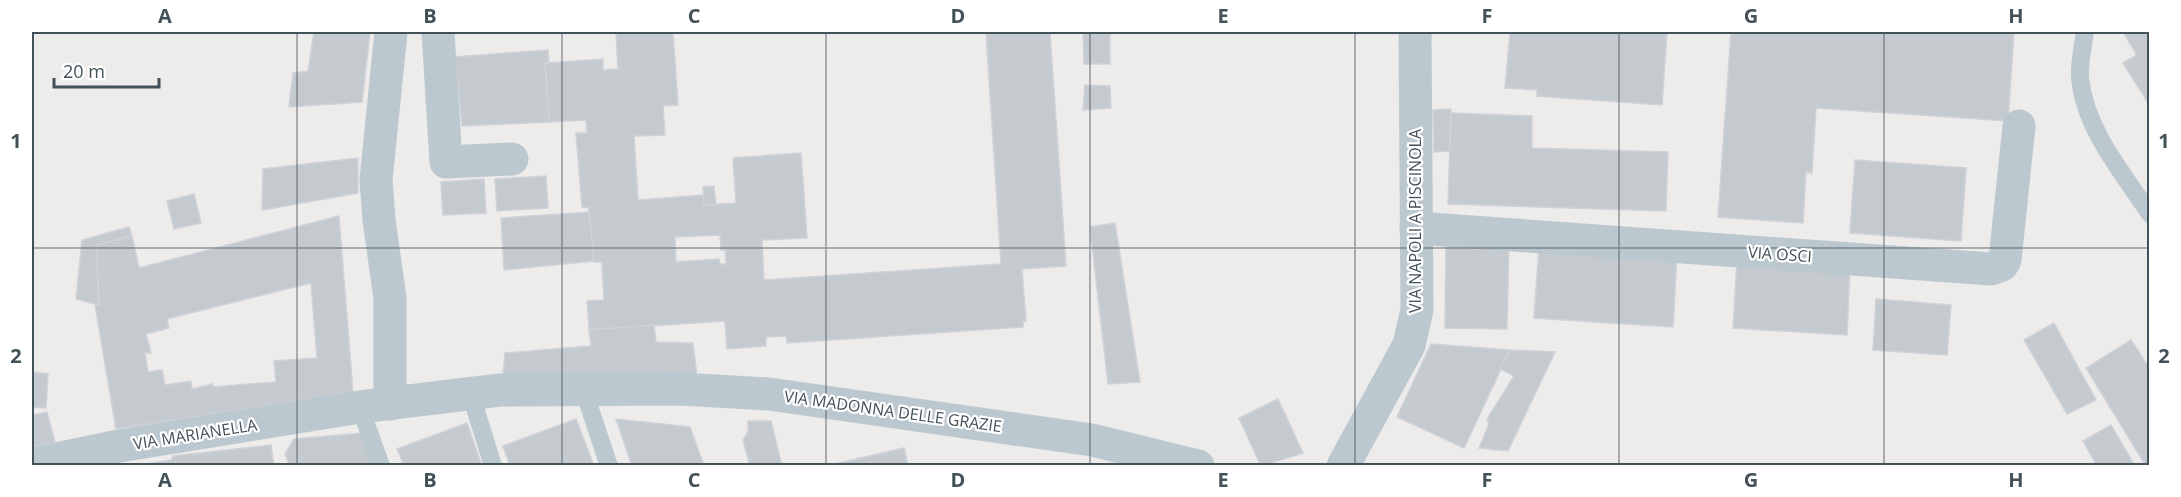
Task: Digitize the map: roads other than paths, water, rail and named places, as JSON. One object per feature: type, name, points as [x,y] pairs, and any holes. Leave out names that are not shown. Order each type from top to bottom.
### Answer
[{"type":"street","points":[[375,406],[390,298],[376,180],[391,32]]},
{"type":"street","points":[[438,32],[446,162],[512,159]]},
{"type":"street","name":"VIA NAPOLI A PISCINOLA","points":[[1343,465],[1409,345],[1417,310],[1415,32]]},
{"type":"street","name":"VIA OSCI","points":[[1416,228],[1991,269],[2002,265],[2005,260],[2019,126]]},
{"type":"street","name":"VIA MADONNA DELLE GRAZIE","points":[[375,406],[500,390],[680,390],[769,394],[1092,440],[1198,465]]},
{"type":"street","name":"VIA MARIANELLA","points":[[32,464],[119,446],[375,406]]},
{"type":"lane","points":[[2085,32],[2080,75],[2083,100],[2090,122],[2150,214]]},
{"type":"lane","points":[[584,391],[609,465]]},
{"type":"lane","points":[[471,395],[493,465]]},
{"type":"lane","points":[[375,406],[381,465]]}]
